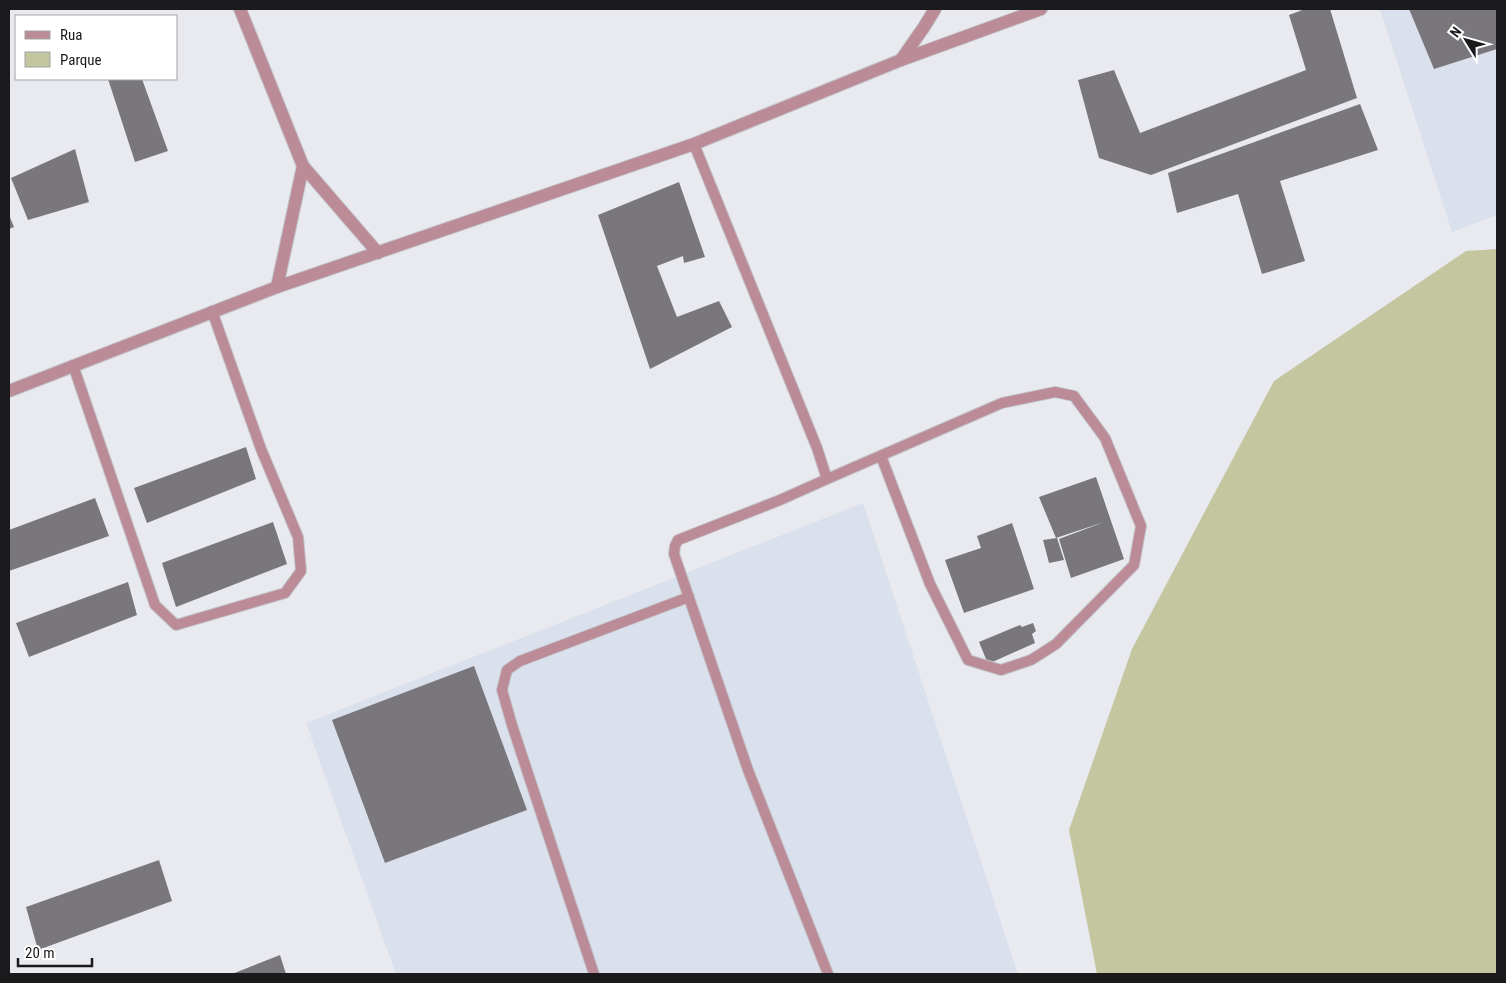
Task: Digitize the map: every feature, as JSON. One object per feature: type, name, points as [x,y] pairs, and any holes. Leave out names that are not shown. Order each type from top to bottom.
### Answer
[{"type":"street","points":[[240,9],[303,166],[378,253]]},
{"type":"street","points":[[901,60],[934,9]]},
{"type":"street","points":[[9,390],[277,287],[694,144],[901,60],[1041,9]]},
{"type":"street","points":[[277,287],[303,166]]},
{"type":"lane","points":[[694,144],[817,448],[827,479]]},
{"type":"lane","points":[[73,365],[155,605],[176,625],[285,593],[301,571],[298,536],[262,449],[212,312]]},
{"type":"lane","points":[[828,974],[748,770],[674,554],[678,540],[780,500],[1002,403],[1055,392],[1074,396],[1105,438],[1141,526],[1134,565],[1056,644],[1031,660],[1001,670],[968,660],[930,584],[881,456]]},
{"type":"lane","points":[[594,974],[512,725],[502,690],[507,670],[520,661],[689,597]]},
{"type":"shaded area","points":[[1380,9],[1497,9],[1497,215],[1452,232]]},
{"type":"shaded area","points":[[863,503],[1018,974],[396,974],[306,723]]},
{"type":"green space","points":[[1497,249],[1497,974],[1097,974],[1069,830],[1132,649],[1274,381],[1466,251]]},
{"type":"building","points":[[1305,9],[1330,9],[1357,98],[1151,175],[1099,158],[1078,80],[1114,70],[1140,133],[1306,70],[1289,15]]},
{"type":"building","points":[[1409,9],[1497,9],[1497,49],[1434,69]]},
{"type":"building","points":[[108,80],[142,80],[168,151],[135,162]]},
{"type":"building","points":[[1360,104],[1378,150],[1280,181],[1305,261],[1262,274],[1238,194],[1177,213],[1168,173]]},
{"type":"building","points":[[75,149],[89,202],[28,220],[11,178]]},
{"type":"building","points":[[679,182],[705,257],[684,263],[683,256],[657,266],[677,317],[719,301],[732,327],[650,369],[598,215]]},
{"type":"building","points":[[9,215],[14,227],[9,229]]},
{"type":"building","points":[[246,447],[256,479],[147,523],[134,488]]},
{"type":"building","points":[[1096,477],[1124,559],[1071,578],[1059,539],[1104,522],[1056,538],[1039,497]]},
{"type":"building","points":[[95,498],[109,536],[9,571],[9,530]]},
{"type":"building","points":[[273,522],[287,564],[176,607],[162,563]]},
{"type":"building","points":[[1012,523],[1034,589],[964,613],[945,560],[981,548],[977,536]]},
{"type":"building","points":[[1057,538],[1064,560],[1049,563],[1043,540]]},
{"type":"building","points":[[128,582],[137,615],[29,657],[16,623]]},
{"type":"building","points":[[1033,623],[1036,631],[1032,634],[1035,643],[988,664],[979,642],[1020,625],[1022,627]]},
{"type":"building","points":[[474,666],[527,810],[385,863],[332,720]]},
{"type":"building","points":[[159,860],[172,901],[38,950],[26,907]]},
{"type":"building","points":[[280,955],[286,974],[232,974]]}]
